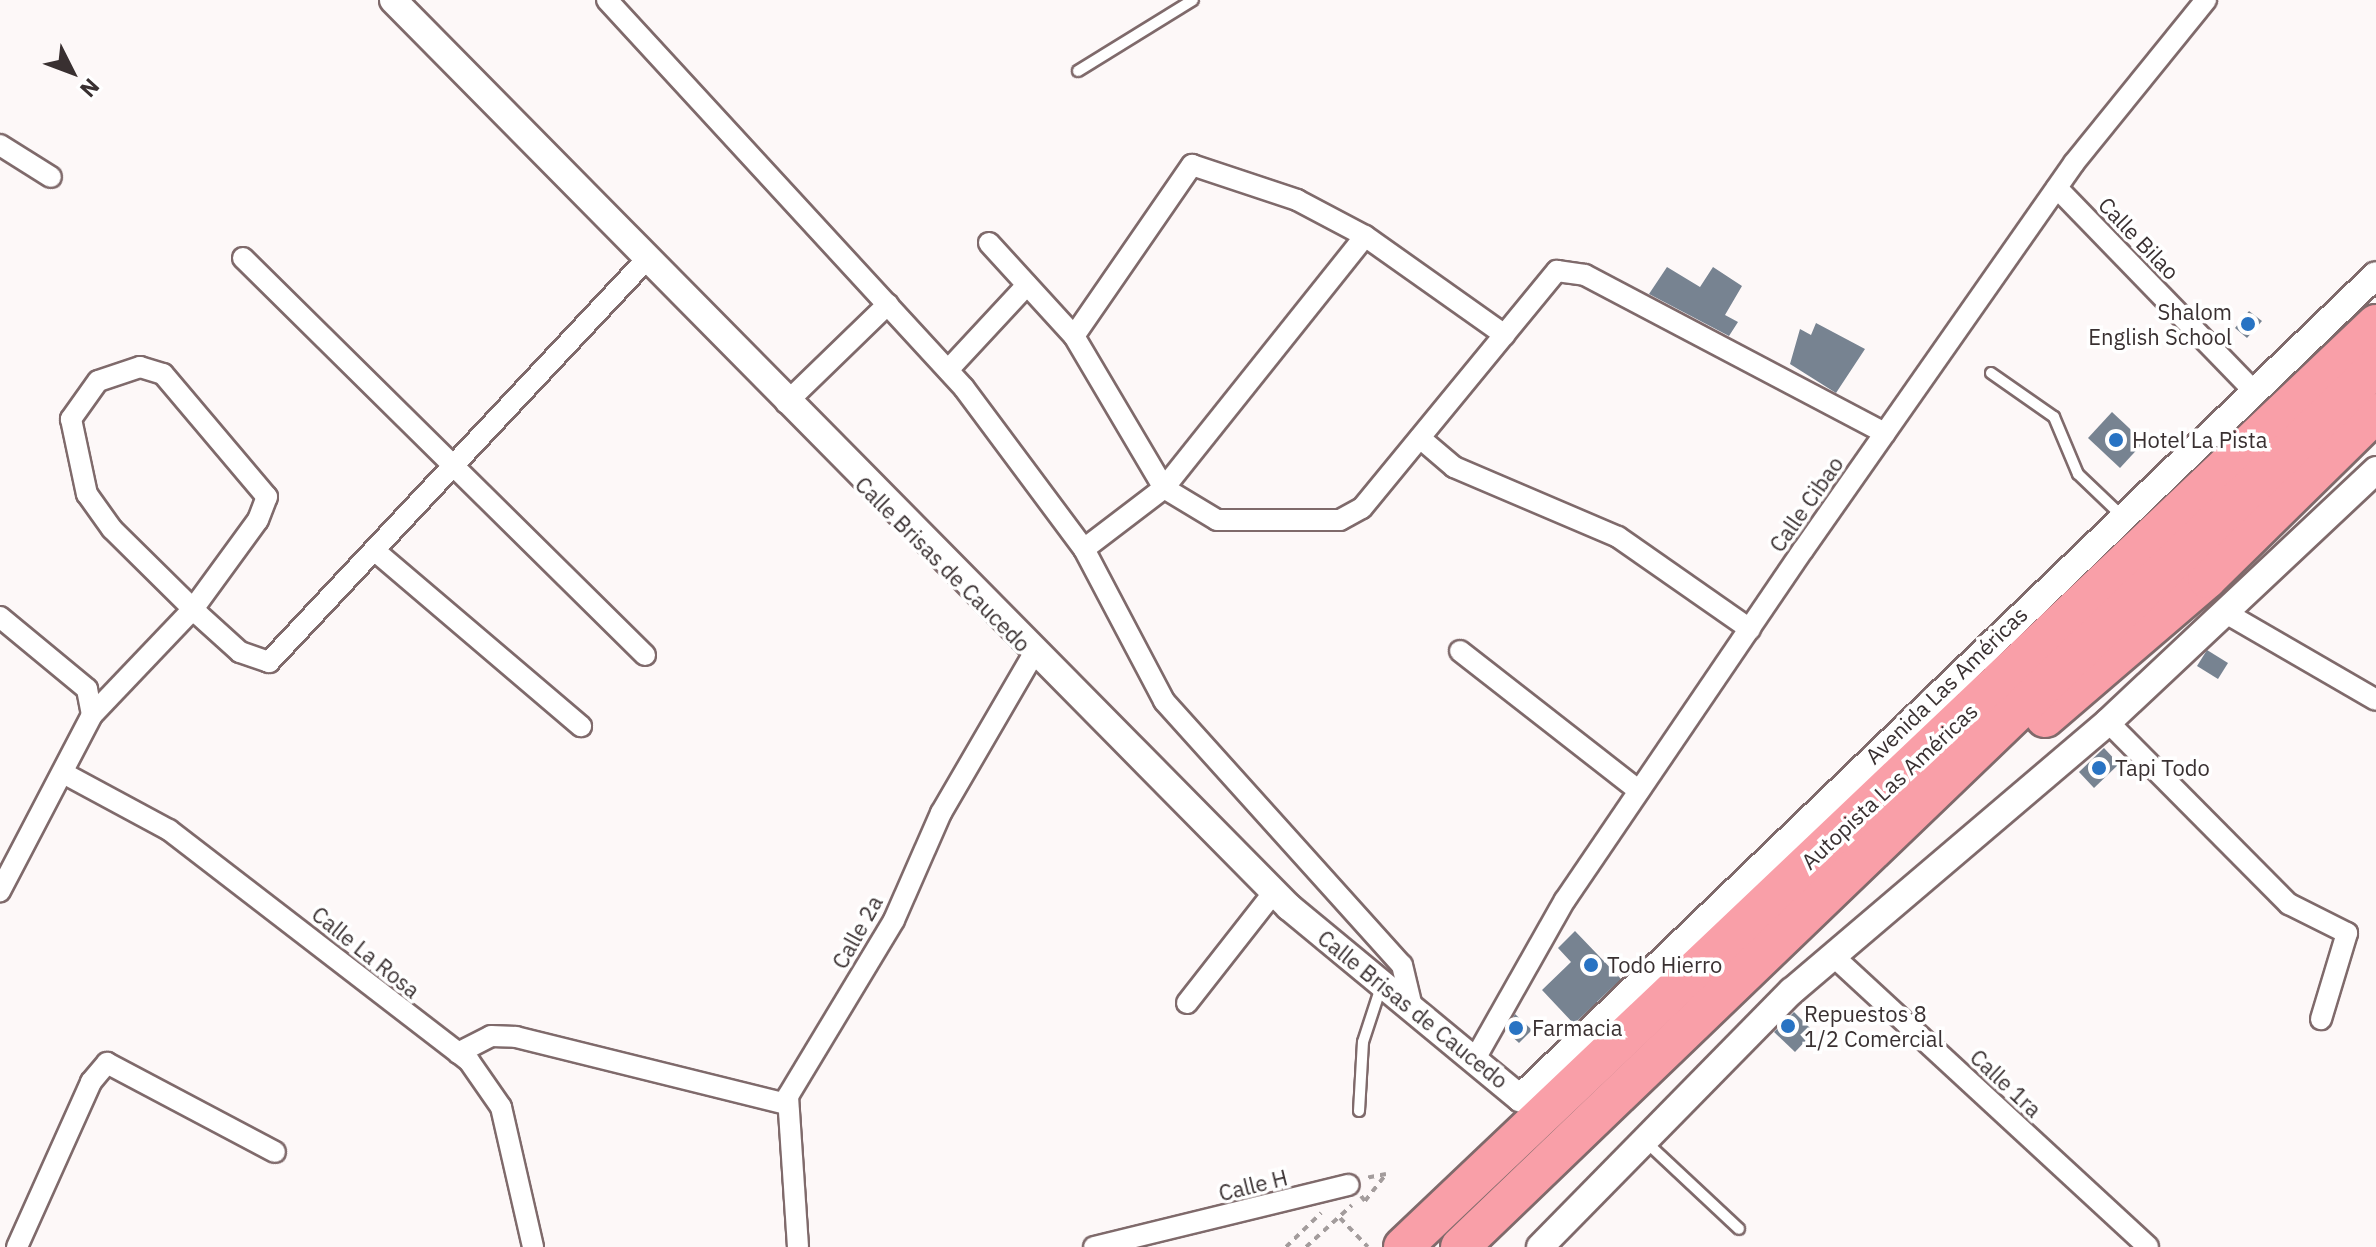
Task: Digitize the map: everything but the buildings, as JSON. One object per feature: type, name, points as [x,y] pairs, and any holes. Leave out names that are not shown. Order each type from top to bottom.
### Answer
[{"type":"highway","name":"Autopista Las Américas","points":[[1400,1247],[2376,324]]},
{"type":"highway","name":"Autopista Las Américas","points":[[1460,1247],[2376,367]]},
{"type":"highway","points":[[1823,900],[2125,651],[2376,413]]},
{"type":"highway","points":[[1400,1247],[1520,1098]]},
{"type":"street","name":"Calle Brisas de Caucedo","points":[[393,0],[1033,655],[1274,892],[1381,987],[1476,1057],[1520,1098]]},
{"type":"street","points":[[607,0],[948,370],[1084,549],[1164,701],[1402,965],[1412,1007]]},
{"type":"street","name":"Calle Cibao","points":[[1476,1057],[1565,900],[1885,433],[2057,188],[2206,0]]},
{"type":"street","points":[[0,145],[51,177]]},
{"type":"street","points":[[1074,336],[1192,165],[1297,200],[1365,236],[1505,335]]},
{"type":"street","name":"Calle Bilao","points":[[2057,188],[2254,391]]},
{"type":"street","points":[[1084,549],[1164,488],[1365,236]]},
{"type":"street","points":[[989,243],[1074,336],[1164,488],[1217,520],[1340,520],[1362,508],[1557,271],[1585,275],[1885,433]]},
{"type":"street","points":[[243,258],[645,655]]},
{"type":"street","points":[[0,891],[65,774],[92,715],[193,609],[258,520],[267,497],[163,374],[140,367],[98,381],[71,419],[87,494],[193,609],[240,652],[269,662],[645,261]]},
{"type":"street","name":"Avenida Las Américas","points":[[1520,1098],[2376,275]]},
{"type":"street","points":[[948,370],[1027,285]]},
{"type":"street","points":[[786,403],[888,304]]},
{"type":"street","points":[[1420,438],[1454,467],[1618,537],[1750,629]]},
{"type":"street","points":[[1540,1247],[1641,1137],[1832,955],[2108,722],[2376,470]]},
{"type":"street","points":[[374,550],[581,726]]},
{"type":"street","points":[[2226,613],[2376,700]]},
{"type":"street","points":[[0,617],[87,689],[92,715]]},
{"type":"street","points":[[1460,651],[1639,791]]},
{"type":"street","name":"Calle 2a","points":[[787,1104],[1033,655]]},
{"type":"street","points":[[2108,722],[2289,904],[2347,933],[2321,1019]]},
{"type":"street","name":"Calle La Rosa","points":[[65,774],[169,830],[458,1053],[501,1107],[533,1247]]},
{"type":"street","points":[[1187,1003],[1274,892]]},
{"type":"street","name":"Calle 1ra","points":[[1832,955],[2148,1247]]},
{"type":"street","points":[[458,1053],[491,1036],[516,1037],[787,1104],[798,1247]]},
{"type":"street","points":[[17,1247],[91,1082],[107,1063],[275,1152]]},
{"type":"street","name":"Calle H","points":[[1094,1247],[1174,1239],[1349,1185]]},
{"type":"lane","points":[[1078,71],[1193,0]]},
{"type":"lane","points":[[1991,373],[2054,417],[2078,474],[2122,516]]},
{"type":"lane","points":[[1359,1111],[1363,1042],[1381,987]]},
{"type":"lane","points":[[1641,1137],[1739,1229]]},
{"type":"path","points":[[1349,1185],[1380,1172],[1384,1181]]},
{"type":"path","points":[[1306,1247],[1340,1218],[1368,1247]]},
{"type":"place","name":"Shalom English School","points":[[2248,324]]},
{"type":"place","name":"Hotel La Pista","points":[[2116,440]]},
{"type":"place","name":"Tapi Todo","points":[[2099,768]]},
{"type":"place","name":"Todo Hierro","points":[[1591,965]]},
{"type":"place","name":"Repuestos 8 1/2 Comercial","points":[[1788,1026]]},
{"type":"place","name":"Farmacia","points":[[1516,1028]]}]
